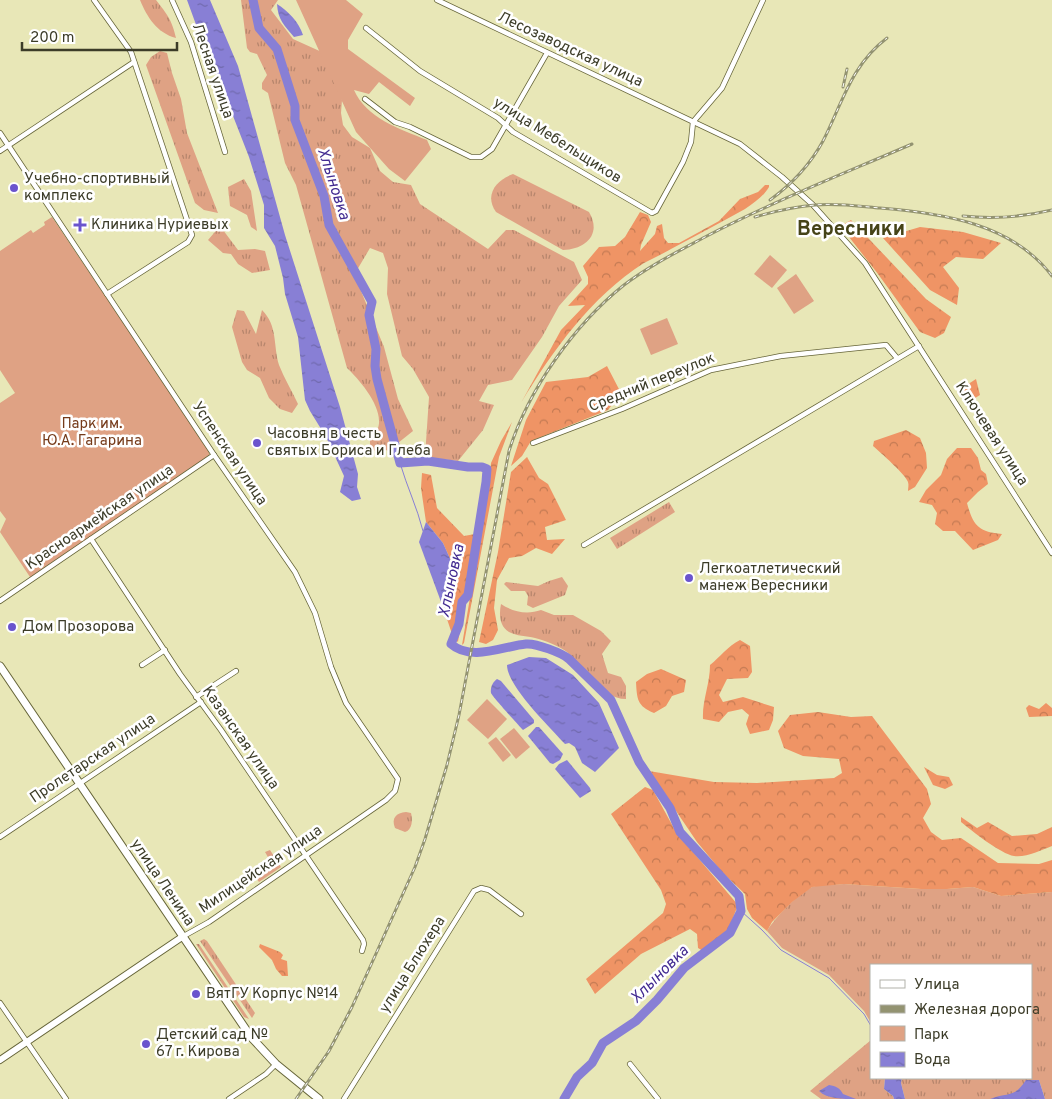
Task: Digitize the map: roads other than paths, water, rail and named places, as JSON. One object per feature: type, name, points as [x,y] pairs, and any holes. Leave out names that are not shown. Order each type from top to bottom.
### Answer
[{"type":"main road","name":"улица Ленина","points":[[0,666],[251,1037],[276,1064],[319,1099]]},
{"type":"street","points":[[94,0],[130,52],[192,235],[188,242],[107,294]]},
{"type":"street","name":"Лесная улица","points":[[172,0],[191,42],[225,152]]},
{"type":"street","name":"Лесозаводская улица","points":[[437,0],[740,144],[782,176],[813,205],[865,263],[908,328]]},
{"type":"street","points":[[693,122],[722,88],[763,0]]},
{"type":"street","name":"улица Мебельщиков","points":[[366,28],[420,71],[498,118],[513,132],[652,213],[656,211],[684,162],[691,142],[693,122]]},
{"type":"street","points":[[365,99],[394,122],[410,127],[474,158],[481,157],[489,153],[547,53]]},
{"type":"street","points":[[0,151],[134,62]]},
{"type":"street","name":"Успенская улица","points":[[0,133],[214,455],[299,578],[315,613],[331,667],[346,703],[397,776],[397,788],[386,800]]},
{"type":"street","name":"Ключевая улица","points":[[908,328],[1052,553]]},
{"type":"street","name":"Средний переулок","points":[[533,443],[622,409],[711,370],[781,356],[886,345],[898,358]]},
{"type":"street","points":[[584,545],[919,346]]},
{"type":"street","name":"Красноармейская улица","points":[[0,601],[214,455]]},
{"type":"street","name":"Казанская улица","points":[[91,539],[196,697],[363,940],[362,951]]},
{"type":"street","points":[[142,665],[165,650]]},
{"type":"street","points":[[196,697],[236,671]]},
{"type":"street","name":"Пролетарская улица","points":[[0,837],[201,702]]},
{"type":"street","name":"Милицейская улица","points":[[0,1060],[306,856],[386,800]]},
{"type":"street","name":"улица Блюхера","points":[[344,1099],[474,891],[481,888],[489,890],[521,914]]},
{"type":"street","points":[[0,1003],[66,1099]]},
{"type":"street","points":[[229,1099],[266,1074],[276,1064]]},
{"type":"street","points":[[630,1064],[658,1099]]},
{"type":"water","points":[[187,0],[210,0],[238,66],[285,235],[340,407],[358,474],[357,487],[361,499],[352,501],[340,492],[344,476],[326,437],[305,400],[298,337],[285,294],[275,246],[264,228],[264,205],[249,157]]},
{"type":"water","points":[[277,4],[293,17],[303,35],[294,37],[287,29],[280,18]]},
{"type":"water","points":[[426,522],[443,543],[452,563],[444,610],[419,542]]},
{"type":"water","points":[[529,657],[546,658],[573,675],[599,703],[619,748],[595,772],[582,763],[575,747],[569,743],[565,744],[530,706],[514,684],[507,665]]},
{"type":"water","points":[[497,679],[501,681],[534,720],[534,723],[523,730],[496,699],[491,691],[492,685]]},
{"type":"water","points":[[536,727],[539,727],[563,754],[560,760],[553,764],[550,763],[528,736]]},
{"type":"water","points":[[567,760],[590,788],[591,791],[580,798],[555,769],[559,764]]},
{"type":"water","points":[[885,1079],[902,1079],[905,1099],[894,1099],[884,1089]]},
{"type":"water","points":[[1026,1080],[1039,1080],[1045,1099],[990,1099],[1014,1093]]},
{"type":"water","points":[[829,1085],[838,1088],[843,1094],[856,1099],[831,1097],[819,1091]]},
{"type":"waterway","name":"Хлыновка","points":[[253,0],[259,28],[277,49],[295,106],[295,120],[324,196],[329,225],[372,302],[369,315],[376,349],[375,366],[377,379],[400,463],[428,461],[487,469],[468,595],[462,602],[459,624],[451,644],[468,652],[488,651],[530,644],[549,649],[569,659],[611,700],[639,762],[670,808],[680,832],[739,896],[741,911],[730,933],[684,968],[636,1021],[603,1043],[592,1063],[577,1077],[564,1099]]},
{"type":"waterway","points":[[400,463],[423,531]]},
{"type":"waterway","points":[[741,911],[781,950],[829,978],[864,1014],[870,1024]]},
{"type":"railway","points":[[770,200],[793,181],[812,158],[823,141],[849,86],[864,60],[887,38]]},
{"type":"railway","points":[[843,87],[847,69]]},
{"type":"railway","points":[[296,1099],[329,1051],[352,1007],[415,867],[425,839],[447,765],[459,715],[509,451],[528,405],[555,360],[605,301],[643,272],[705,237],[756,212],[912,144]]},
{"type":"railway","points":[[755,217],[792,208],[831,204],[927,213],[974,224],[996,233],[1017,244],[1036,258],[1052,276]]},
{"type":"railway","points":[[963,216],[1008,217],[1052,210]]},
{"type":"place","name":"Учебно-спортивный комплекс","points":[[14,188]]},
{"type":"place","name":"Клиника Нуриевых","points":[[80,225]]},
{"type":"place","name":"Часовня в честь святых Бориса и Глеба","points":[[257,443]]},
{"type":"place","name":"Легкоатлетический манеж Вересники","points":[[689,578]]},
{"type":"place","name":"Дом Прозорова","points":[[12,627]]},
{"type":"place","name":"ВятГУ Корпус №14","points":[[196,994]]},
{"type":"place","name":"Детский сад № 67 г. Кирова","points":[[146,1044]]},
{"type":"district","name":"Вересники","points":[[851,230]]},
{"type":"park label","name":"Парк им. Ю.А. Гагарина","points":[[92,432]]}]
